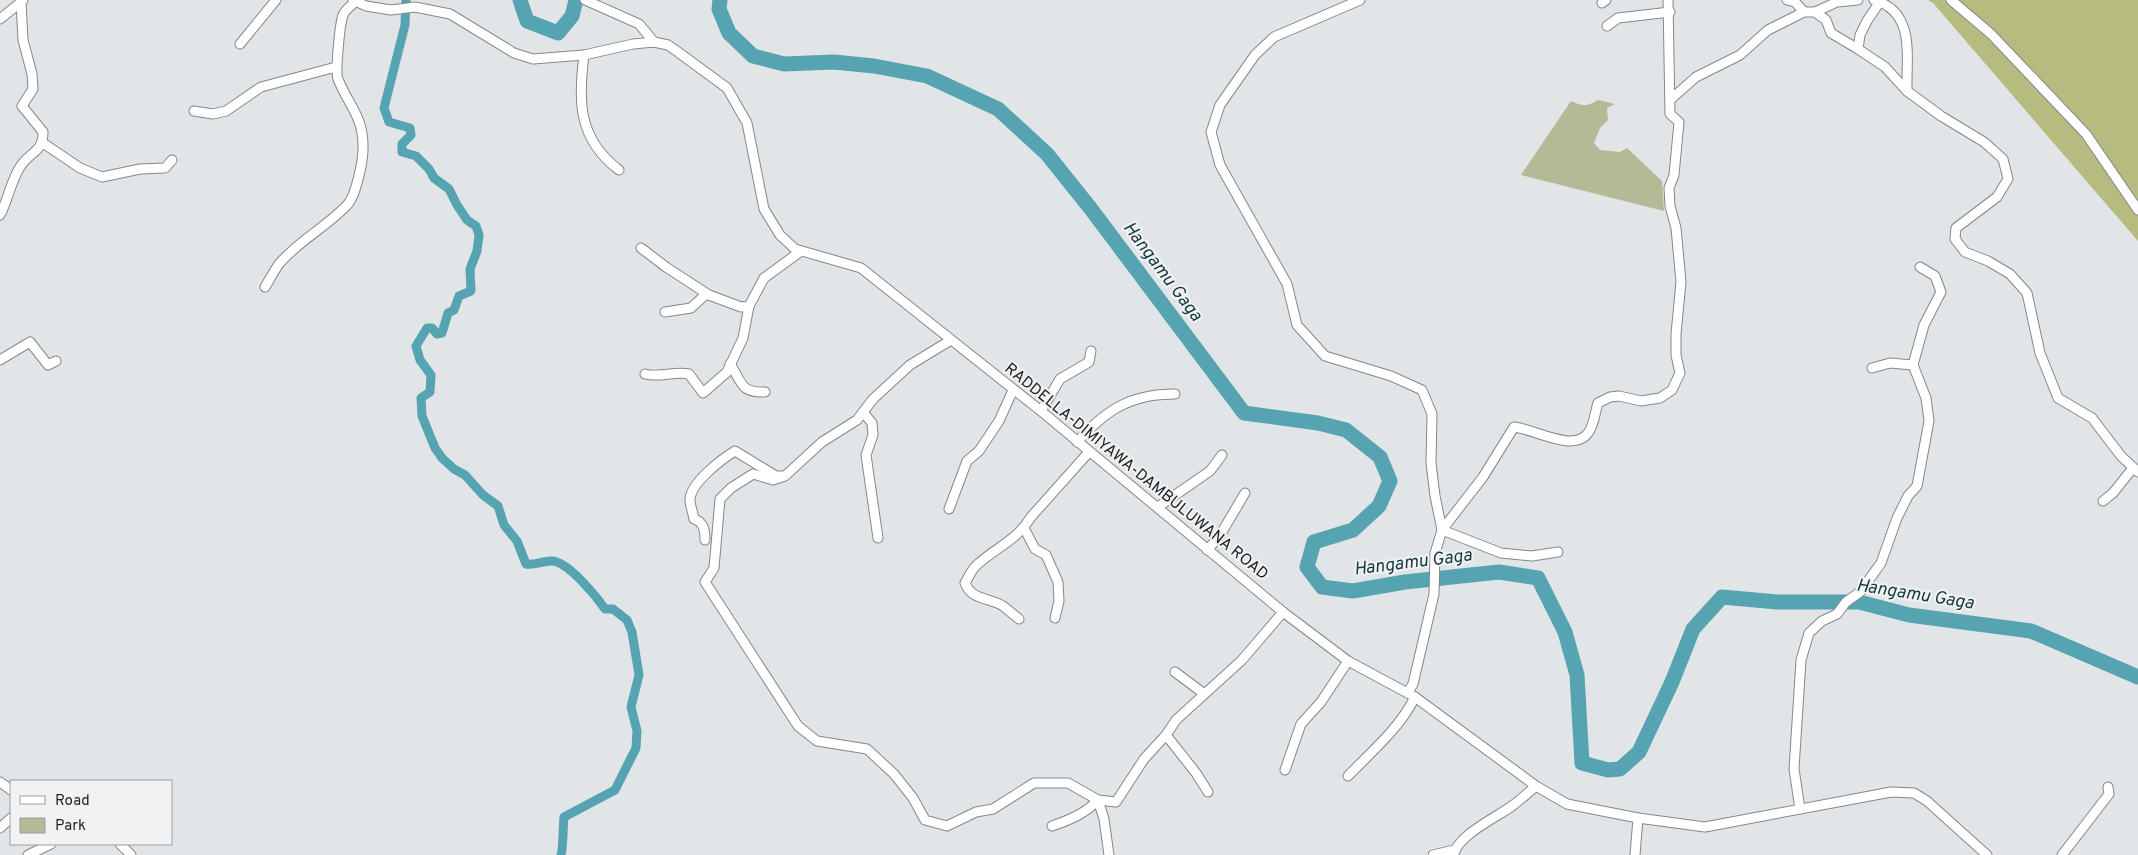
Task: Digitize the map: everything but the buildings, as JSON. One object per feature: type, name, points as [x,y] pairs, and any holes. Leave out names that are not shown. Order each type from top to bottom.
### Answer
[{"type":"street","points":[[240,44],[276,0]]},
{"type":"street","points":[[585,0],[640,24],[654,42]]},
{"type":"street","points":[[1360,0],[1274,37],[1255,56],[1220,105],[1211,132],[1220,165],[1287,284],[1297,325],[1325,356],[1391,376],[1422,390],[1432,414],[1431,463],[1442,530]]},
{"type":"street","points":[[1348,776],[1408,712],[1434,594],[1435,553],[1442,530],[1483,477],[1514,427],[1526,428],[1558,440],[1577,441],[1588,433],[1598,403],[1610,397],[1619,396],[1641,401],[1660,398],[1672,390],[1680,373],[1676,355],[1676,334],[1681,282],[1676,228],[1670,206],[1669,188],[1674,175],[1679,122],[1670,114],[1670,12],[1668,0]]},
{"type":"street","points":[[1787,0],[1795,2],[1804,12]]},
{"type":"street","points":[[1670,100],[1696,77],[1740,55],[1768,30],[1804,12],[1815,12],[1837,2],[1858,0]]},
{"type":"street","points":[[1951,0],[1991,34],[2086,134],[2138,210]]},
{"type":"street","points":[[0,19],[22,1]]},
{"type":"street","points":[[0,215],[20,167],[28,156],[37,151],[43,142],[43,132],[22,106],[33,89],[32,74],[23,40],[22,1]]},
{"type":"street","points":[[265,287],[280,264],[349,202],[359,172],[363,150],[362,128],[354,107],[338,78],[336,67],[339,55],[340,26],[344,13],[354,1]]},
{"type":"street","name":"RADDELLA-DIMIYAWA-DAMBULUWANA ROAD","points":[[354,1],[366,6],[391,10],[414,7],[450,14],[514,53],[532,59],[584,55],[633,44],[654,42],[668,46],[678,52],[727,88],[747,124],[764,209],[780,235],[795,249],[861,268],[1158,507],[1207,550],[1348,661],[1412,695],[1536,786],[1567,804],[1638,818],[1705,827],[1891,792],[1914,793],[1927,801],[1987,855]]},
{"type":"street","points":[[1858,49],[1860,35],[1879,1],[1894,9],[1905,29],[1907,91]]},
{"type":"street","points":[[1606,26],[1618,18],[1670,12]]},
{"type":"street","points":[[1815,12],[1826,20],[1831,33],[1885,67],[1907,91],[1941,116],[1984,142],[2003,159],[2008,179],[1997,197],[1956,228],[1955,239],[1964,252],[1988,261],[2010,274],[2027,293],[2040,353],[2058,398],[2092,418],[2121,456],[2136,470],[2103,501]]},
{"type":"street","points":[[584,55],[580,94],[587,134],[606,161],[619,170]]},
{"type":"street","points":[[194,111],[213,114],[226,111],[261,86],[336,67]]},
{"type":"street","points":[[43,142],[80,168],[102,177],[140,169],[165,168],[172,160]]},
{"type":"street","points":[[641,248],[709,295],[741,308],[749,306]]},
{"type":"street","points":[[645,374],[651,376],[680,372],[688,374],[703,393],[727,372],[743,338],[749,306],[764,278],[801,251]]},
{"type":"street","points":[[1800,809],[1794,768],[1801,660],[1804,646],[1809,634],[1822,621],[1837,614],[1846,602],[1860,592],[1881,563],[1897,518],[1908,496],[1917,486],[1929,421],[1926,398],[1913,365],[1924,325],[1941,292],[1935,276],[1920,267]]},
{"type":"street","points":[[665,312],[692,308],[709,295]]},
{"type":"street","points":[[951,340],[910,365],[873,399],[857,420],[822,442],[785,476],[773,480],[753,474],[731,488],[720,499],[714,568],[705,582],[798,726],[817,741],[868,748],[894,774],[913,798],[926,820],[947,826],[976,812],[993,809],[1034,783],[1068,783],[1098,800],[1116,802],[1144,759],[1166,735],[1176,720],[1203,693],[1242,660],[1284,612]]},
{"type":"street","points":[[0,360],[30,342],[48,365],[56,361]]},
{"type":"street","points":[[1040,411],[1060,379],[1089,362],[1091,352]]},
{"type":"street","points":[[1872,368],[1890,363],[1913,365]]},
{"type":"street","points":[[730,364],[744,388],[749,391],[765,392]]},
{"type":"street","points":[[949,509],[967,461],[979,451],[999,421],[1013,390]]},
{"type":"street","points":[[1077,442],[1096,422],[1118,407],[1149,394],[1175,394]]},
{"type":"street","points":[[863,412],[872,423],[873,435],[866,455],[878,538]]},
{"type":"street","points":[[705,540],[704,529],[698,520],[694,519],[690,499],[696,485],[722,459],[735,452],[776,476],[785,476]]},
{"type":"street","points":[[1019,619],[1001,605],[974,596],[968,591],[965,583],[977,564],[995,553],[1024,528],[1031,517],[1090,452]]},
{"type":"street","points":[[1158,507],[1210,471],[1222,455]]},
{"type":"street","points":[[1207,550],[1219,537],[1245,494]]},
{"type":"street","points":[[1024,528],[1035,549],[1046,555],[1058,582],[1059,601],[1055,618]]},
{"type":"street","points":[[1442,530],[1501,553],[1532,556],[1558,552]]},
{"type":"street","points":[[1285,770],[1301,724],[1321,702],[1348,661]]},
{"type":"street","points":[[1175,672],[1203,693]]},
{"type":"street","points":[[1166,735],[1196,773],[1208,792]]},
{"type":"street","points":[[1432,855],[1454,852],[1471,832],[1512,806],[1536,786]]},
{"type":"street","points":[[2062,855],[2109,794],[2108,787]]},
{"type":"street","points":[[1052,826],[1076,817],[1091,808],[1098,800]]},
{"type":"street","points":[[1098,800],[1104,819],[1109,855]]},
{"type":"street","points":[[1635,855],[1638,818]]},
{"type":"street","points":[[0,828],[10,819]]},
{"type":"street","points":[[28,855],[49,845]]},
{"type":"street","points":[[121,845],[131,855]]},
{"type":"green space","points":[[1928,0],[2138,0],[2138,241],[1933,3]]},
{"type":"green space","points":[[1598,100],[1615,104],[1607,108],[1608,120],[1600,128],[1594,143],[1600,150],[1620,152],[1627,148],[1662,181],[1664,211],[1521,175],[1571,101],[1584,105]]},
{"type":"waterway","points":[[406,0],[405,25],[384,108],[389,122],[410,128],[411,135],[402,144],[402,152],[416,156],[429,169],[434,178],[449,189],[467,220],[476,226],[479,235],[477,251],[470,269],[471,291],[459,296],[454,310],[448,313],[442,333],[437,334],[432,328],[427,328],[416,346],[420,360],[431,375],[430,392],[421,398],[422,416],[435,448],[442,458],[454,469],[465,475],[483,495],[498,506],[504,525],[517,541],[526,564],[553,561],[567,568],[589,589],[605,609],[613,609],[627,620],[632,632],[639,675],[631,707],[637,731],[636,748],[615,790],[564,817],[561,855]]},
{"type":"waterway","name":"Hangamu Gaga","points":[[520,0],[527,21],[558,33],[572,16],[576,0]]},
{"type":"waterway","name":"Hangamu Gaga","points":[[720,0],[719,9],[729,33],[753,56],[784,64],[834,62],[874,66],[927,76],[998,109],[1047,154],[1091,209],[1244,413],[1318,423],[1346,430],[1380,457],[1390,481],[1379,506],[1353,530],[1314,542],[1307,567],[1322,587],[1353,591],[1405,582],[1499,572],[1538,578],[1565,632],[1577,675],[1582,763],[1608,770],[1620,769],[1639,752],[1672,682],[1693,629],[1722,597],[1777,602],[1859,602],[1909,615],[2031,631],[2138,677]]}]
